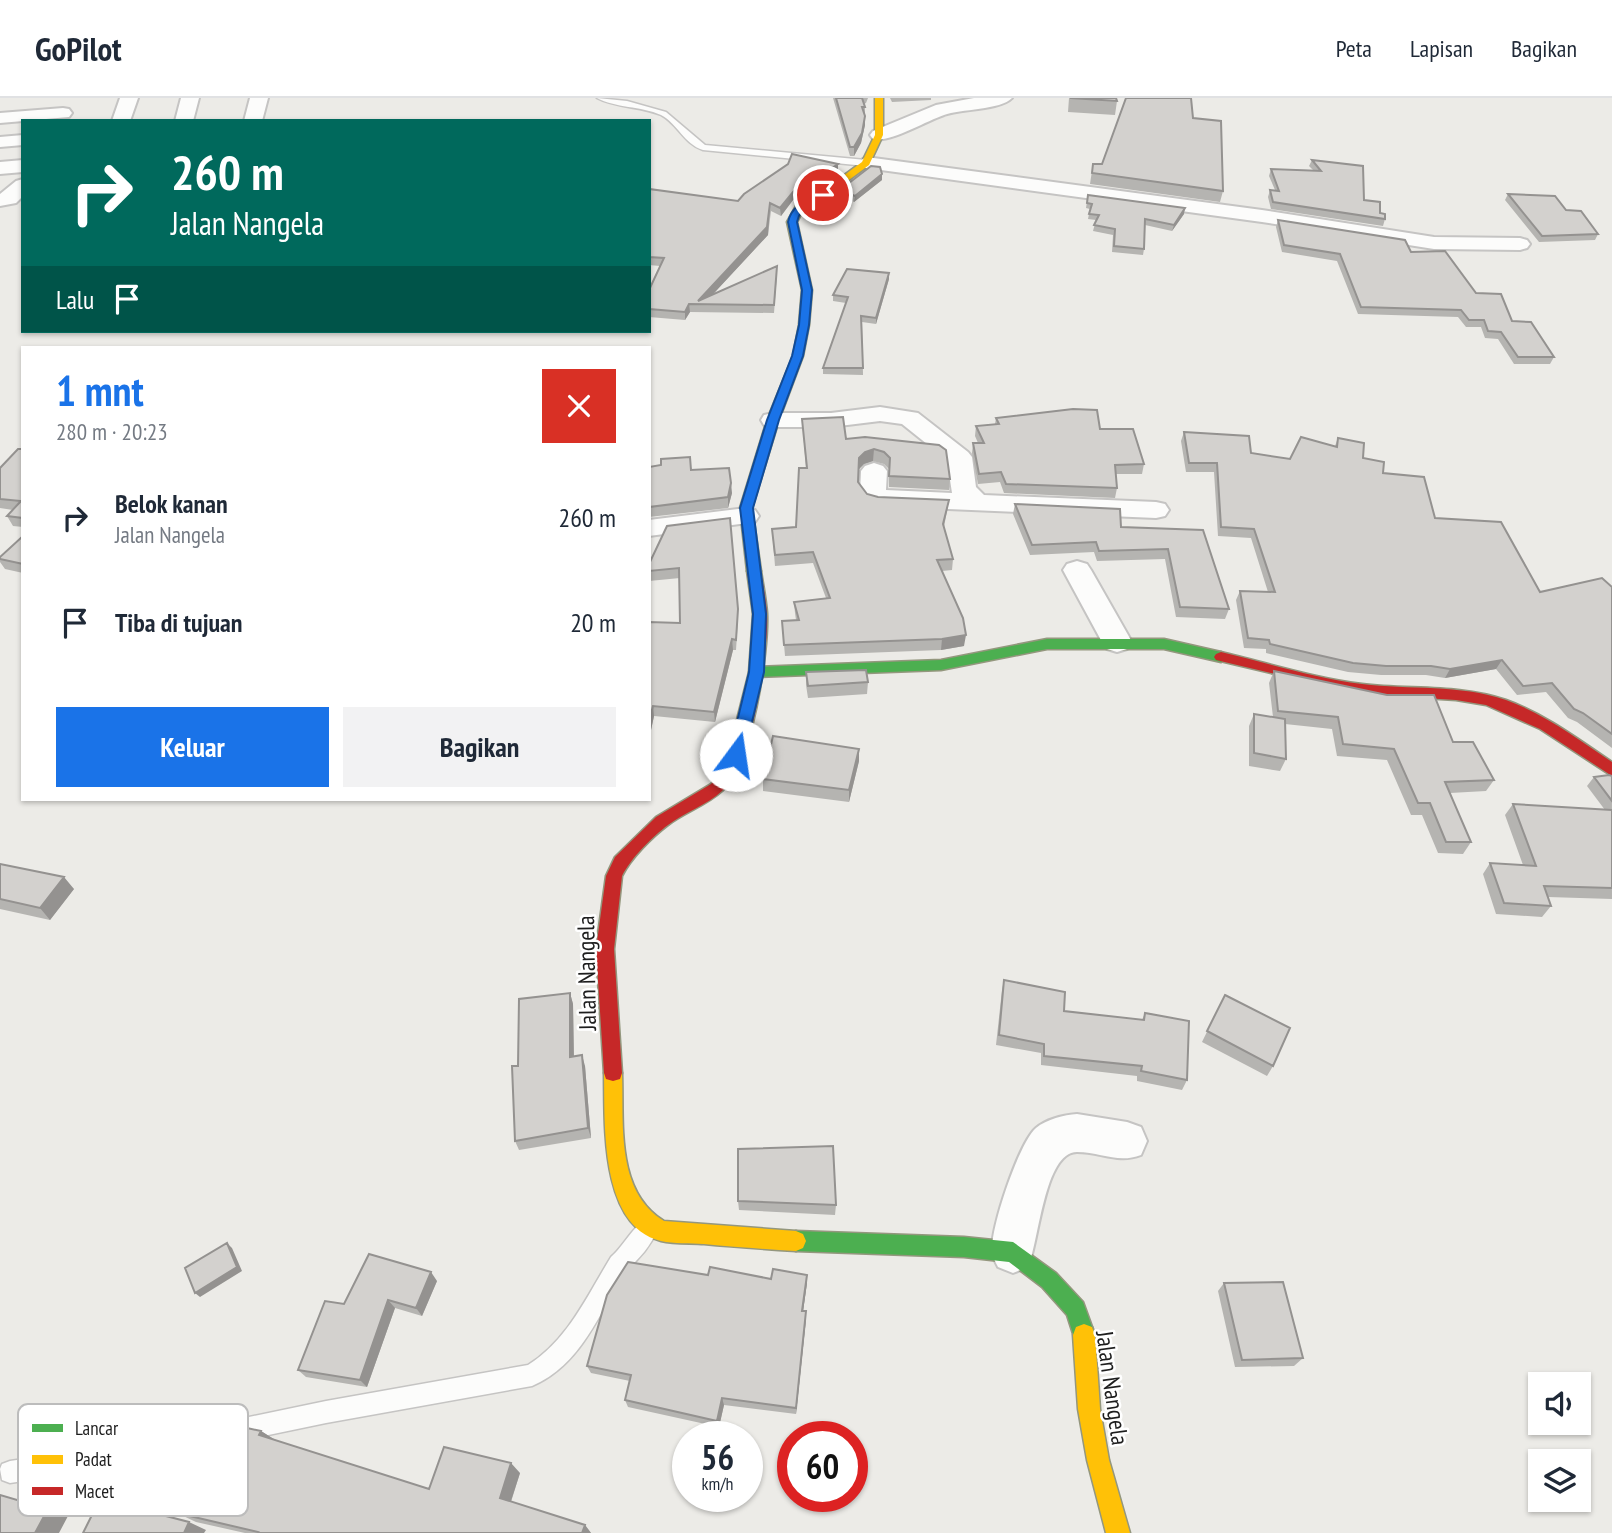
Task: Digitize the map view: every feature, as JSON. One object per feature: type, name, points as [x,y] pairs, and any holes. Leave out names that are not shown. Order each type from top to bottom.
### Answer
[{"type":"main road","points":[[866,163],[878,135],[879,98]]},
{"type":"main road","name":"Jalan Nangela","points":[[649,1227],[623,1193],[619,1174],[605,949],[614,876],[621,862],[662,821],[716,788],[727,776],[736,755],[756,672],[760,614],[746,516],[750,491],[797,356],[804,325],[807,290],[792,222],[799,208],[823,195],[866,163]]},
{"type":"main road","points":[[756,672],[941,665],[1047,644],[1117,642],[1180,646],[1366,690],[1426,691],[1480,698],[1513,708],[1612,770]]},
{"type":"main road","points":[[649,1227],[661,1231],[757,1240],[964,1247],[1013,1252]]},
{"type":"main road","name":"Jalan Nangela","points":[[1013,1252],[1049,1280],[1076,1309],[1085,1337],[1089,1409],[1096,1447],[1105,1493],[1118,1533]]},
{"type":"street","points":[[122,119],[128,98]]},
{"type":"street","points":[[185,119],[190,98]]},
{"type":"street","points":[[254,119],[259,98]]},
{"type":"street","points":[[878,135],[942,109],[1003,98]]},
{"type":"street","points":[[0,118],[64,110]]},
{"type":"street","points":[[0,142],[21,140]]},
{"type":"street","points":[[866,163],[1434,243],[1520,244]]},
{"type":"street","points":[[0,168],[21,166]]},
{"type":"street","points":[[0,200],[9,199],[21,188]]},
{"type":"street","points":[[773,420],[854,418],[880,414],[914,420],[959,457],[963,490],[977,502]]},
{"type":"street","points":[[874,471],[873,493],[878,498],[1156,510]]},
{"type":"street","points":[[651,528],[746,516]]},
{"type":"street","points":[[1077,570],[1117,642]]},
{"type":"street","points":[[1013,1252],[1033,1169],[1044,1146],[1063,1134],[1088,1134],[1127,1142]]},
{"type":"lane","points":[[601,98],[662,113],[674,120],[695,144],[703,147],[866,163]]},
{"type":"lane","points":[[248,1428],[532,1375],[554,1360],[570,1341],[618,1264],[629,1255],[649,1227]]},
{"type":"lane","points":[[10,1472],[18,1471]]},
{"type":"building","points":[[836,98],[862,98],[865,116],[862,133],[854,147],[850,147]]},
{"type":"building","points":[[1070,98],[1116,98],[1117,101]]},
{"type":"building","points":[[1126,98],[1191,98],[1193,118],[1221,121],[1223,191],[1092,173],[1093,164],[1102,164]]},
{"type":"building","points":[[792,154],[838,164],[793,192],[780,208],[770,203],[767,227],[698,301],[777,266],[774,305],[689,304],[685,312],[651,309],[651,286],[664,258],[651,257],[651,189],[738,201],[788,164]]},
{"type":"building","points":[[1312,160],[1363,166],[1364,200],[1380,202],[1380,213],[1385,214],[1385,219],[1273,202],[1270,190],[1279,191],[1271,169],[1321,171]]},
{"type":"building","points":[[871,166],[880,167],[882,174],[855,196],[840,190]]},
{"type":"building","points":[[1508,194],[1555,196],[1566,210],[1581,211],[1598,234],[1542,236]]},
{"type":"building","points":[[1088,195],[1185,208],[1174,225],[1145,219],[1144,249],[1114,246],[1115,229],[1094,225],[1099,215],[1089,214],[1092,204],[1087,203]]},
{"type":"building","points":[[1278,220],[1405,240],[1411,252],[1445,251],[1476,293],[1501,294],[1512,321],[1531,322],[1554,357],[1518,357],[1501,332],[1488,331],[1484,320],[1469,320],[1461,310],[1361,307],[1340,254],[1284,245]]},
{"type":"building","points":[[847,269],[889,273],[876,318],[861,316],[863,368],[823,368],[848,297],[833,295]]},
{"type":"building","points":[[1073,409],[1097,410],[1100,429],[1133,429],[1144,464],[1115,465],[1117,488],[1006,484],[1001,472],[979,474],[973,443],[984,443],[976,426],[999,424],[996,418]]},
{"type":"building","points":[[843,417],[846,439],[865,437],[939,445],[946,450],[950,479],[889,476],[890,458],[884,452],[874,449],[859,458],[858,482],[867,494],[878,497],[949,500],[943,524],[953,559],[937,560],[963,618],[966,635],[942,639],[784,645],[782,621],[799,620],[794,602],[830,598],[813,552],[775,555],[772,529],[796,527],[799,468],[807,468],[802,419]]},
{"type":"building","points":[[1184,432],[1249,436],[1251,453],[1290,459],[1301,437],[1337,447],[1338,438],[1364,443],[1363,458],[1384,462],[1383,473],[1424,477],[1435,518],[1501,522],[1540,592],[1602,578],[1612,587],[1612,734],[1574,709],[1552,683],[1523,686],[1502,660],[1450,669],[1431,666],[1386,666],[1353,663],[1270,644],[1269,640],[1248,638],[1240,591],[1275,592],[1254,529],[1221,527],[1217,463],[1189,463]]},
{"type":"building","points":[[21,449],[21,501],[0,499],[0,468]]},
{"type":"building","points":[[690,457],[691,470],[729,468],[731,483],[728,497],[651,507],[651,467],[661,465],[661,459]]},
{"type":"building","points":[[21,501],[21,518],[7,516]]},
{"type":"building","points":[[1015,504],[1120,509],[1121,527],[1203,530],[1229,609],[1180,607],[1168,549],[1099,551],[1096,542],[1032,545]]},
{"type":"building","points":[[730,518],[738,609],[736,640],[732,639],[714,712],[653,706],[651,714],[651,622],[680,623],[679,568],[651,571],[651,560],[667,526]]},
{"type":"building","points":[[21,538],[21,564],[0,557]]},
{"type":"building","points":[[866,670],[868,682],[808,686],[806,672]]},
{"type":"building","points":[[1274,671],[1387,695],[1434,695],[1453,742],[1473,742],[1494,780],[1445,782],[1471,842],[1446,842],[1430,803],[1418,803],[1394,749],[1343,744],[1338,717],[1278,711]]},
{"type":"building","points":[[1254,714],[1285,719],[1286,759],[1254,753]]},
{"type":"building","points":[[773,736],[859,749],[849,790],[763,779]]},
{"type":"building","points":[[1612,776],[1612,801],[1594,777]]},
{"type":"building","points":[[1513,804],[1612,810],[1612,888],[1544,886],[1551,906],[1504,903],[1490,863],[1536,866]]},
{"type":"building","points":[[0,864],[64,877],[40,908],[0,899]]},
{"type":"building","points":[[1004,980],[1065,992],[1064,1011],[1144,1020],[1145,1013],[1189,1021],[1187,1080],[1141,1071],[1142,1066],[1044,1056],[1044,1044],[999,1035]]},
{"type":"building","points":[[570,993],[570,1057],[582,1055],[588,1128],[515,1141],[512,1066],[518,1066],[519,999]]},
{"type":"building","points":[[1225,995],[1290,1028],[1273,1066],[1207,1031]]},
{"type":"building","points":[[833,1146],[836,1205],[738,1201],[738,1149]]},
{"type":"building","points":[[227,1243],[237,1267],[195,1293],[185,1268]]},
{"type":"building","points":[[369,1254],[431,1272],[416,1308],[388,1300],[360,1380],[298,1370],[325,1301],[344,1304]]},
{"type":"building","points":[[628,1262],[708,1275],[710,1267],[771,1279],[773,1269],[807,1275],[796,1408],[722,1398],[717,1421],[625,1400],[631,1375],[587,1366],[607,1295]]},
{"type":"building","points":[[1283,1282],[1303,1358],[1242,1360],[1224,1283]]},
{"type":"building","points":[[248,1428],[261,1431],[259,1435],[429,1489],[444,1447],[511,1463],[500,1498],[585,1525],[582,1533],[258,1532],[190,1516],[248,1516]]},
{"type":"building","points":[[0,1495],[18,1500],[18,1516],[44,1516],[35,1533],[0,1533]]},
{"type":"building","points":[[92,1516],[166,1516],[189,1522],[184,1533],[83,1533]]},
{"type":"traffic: fast","points":[[756,672],[941,665],[1047,644],[1164,644],[1221,657]]},
{"type":"traffic: fast","points":[[796,1241],[964,1247],[1013,1252],[1049,1280],[1076,1309],[1084,1335]]},
{"type":"traffic: slow","points":[[754,571],[746,508],[773,420],[798,356],[804,325],[807,290],[792,222],[799,208],[823,195],[866,163],[879,135],[879,98]]},
{"type":"traffic: slow","points":[[613,1073],[615,1139],[622,1184],[631,1204],[643,1220],[661,1231],[796,1241]]},
{"type":"traffic: slow","points":[[1084,1335],[1089,1409],[1098,1460],[1118,1533]]},
{"type":"traffic: jam","points":[[613,1073],[605,949],[614,876],[621,862],[662,821],[716,788],[727,776],[736,755],[756,672],[760,614],[754,571]]},
{"type":"traffic: jam","points":[[1221,657],[1359,689],[1472,696],[1501,704],[1545,725],[1612,770]]},
{"type":"route","points":[[736,755],[756,672],[760,614],[746,508],[773,420],[797,356],[804,325],[807,290],[792,222],[799,208],[823,195]]}]
